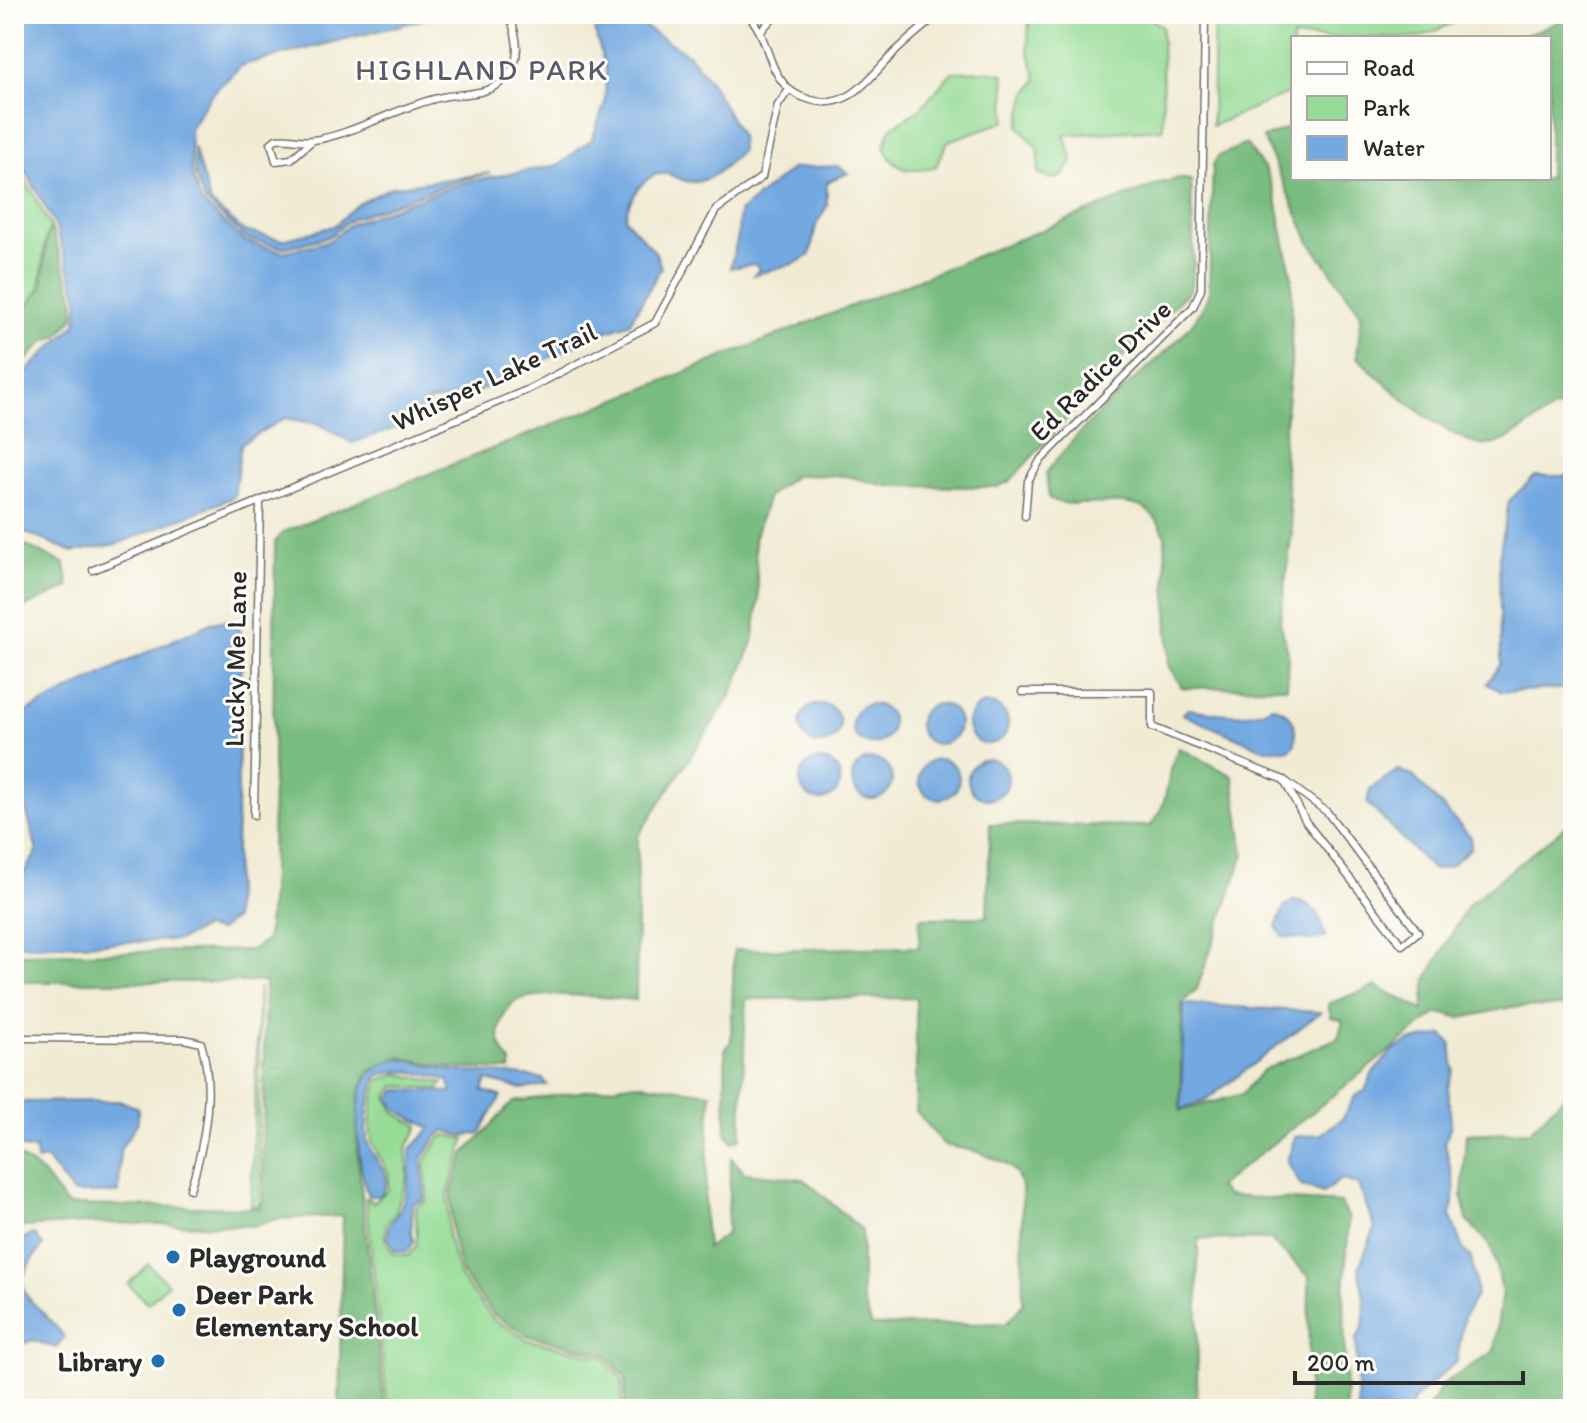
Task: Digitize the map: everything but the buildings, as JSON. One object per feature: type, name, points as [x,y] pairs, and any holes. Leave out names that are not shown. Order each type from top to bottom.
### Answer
[{"type":"street","points":[[313,140],[291,159],[276,161],[272,156],[271,143],[276,139],[313,140],[439,98],[481,93],[505,80],[515,60],[517,38],[509,14]]},
{"type":"street","points":[[747,14],[761,31],[773,67],[789,90],[819,102],[852,95],[939,14]]},
{"type":"street","points":[[761,31],[776,14]]},
{"type":"street","name":"Ed Radice Drive","points":[[1025,516],[1028,481],[1040,461],[1193,307],[1201,289],[1205,14]]},
{"type":"street","name":"Whisper Lake Trail","points":[[93,570],[260,504],[527,390],[655,323],[716,210],[762,177],[778,105],[789,90]]},
{"type":"street","name":"Lucky Me Lane","points":[[254,815],[260,504]]},
{"type":"street","points":[[1022,692],[1152,692],[1152,727],[1284,780],[1327,812],[1418,932],[1402,945],[1306,822],[1284,780]]},
{"type":"street","points":[[14,1038],[184,1039],[201,1043],[207,1061],[203,1151],[190,1189]]},
{"type":"green space","points":[[1029,14],[1144,14],[1162,26],[1163,129],[1064,135],[1073,160],[1062,177],[1052,179],[1038,173],[1039,151],[1019,126],[1026,95],[1037,79],[1028,49]]},
{"type":"green space","points":[[1214,14],[1475,14],[1423,36],[1291,36],[1291,92],[1212,126]]},
{"type":"green space","points":[[1573,16],[1573,401],[1508,439],[1483,444],[1465,439],[1424,415],[1357,357],[1361,314],[1310,242],[1263,138],[1291,127],[1291,180],[1551,180],[1551,36],[1523,36]]},
{"type":"green space","points":[[952,72],[1004,74],[1006,121],[948,141],[935,168],[904,169],[893,162],[884,147],[891,128],[920,109]]},
{"type":"green space","points":[[1246,144],[1266,171],[1275,194],[1292,278],[1291,364],[1283,445],[1292,532],[1280,621],[1288,652],[1287,687],[1182,688],[1169,665],[1165,536],[1156,519],[1144,509],[1131,504],[1082,504],[1049,499],[1046,473],[1092,420],[1173,345],[1195,320],[1209,292],[1213,165],[1218,156]]},
{"type":"green space","points":[[14,158],[51,227],[35,300],[14,323]]},
{"type":"green space","points":[[1180,178],[1191,180],[1194,262],[1190,290],[1125,355],[1010,481],[997,487],[887,486],[847,476],[796,475],[768,496],[754,539],[759,600],[753,642],[731,695],[638,836],[636,1000],[557,995],[526,997],[516,1001],[505,1013],[499,1033],[501,1046],[511,1062],[510,1070],[452,1068],[399,1057],[368,1072],[359,1095],[357,1148],[385,1409],[339,1409],[343,1216],[275,1219],[256,1226],[88,1223],[23,1227],[14,1231],[14,1153],[42,1173],[67,1205],[262,1208],[265,982],[14,982],[14,954],[251,950],[267,940],[272,876],[275,542],[283,532],[1160,183]]},
{"type":"green space","points":[[51,227],[75,302],[74,317],[58,336],[43,342],[14,374],[14,323],[42,287],[47,235]]},
{"type":"green space","points":[[14,540],[65,564],[69,587],[14,612]]},
{"type":"green space","points":[[1179,748],[1233,776],[1244,854],[1197,989],[1182,1003],[1180,1111],[1242,1094],[1263,1070],[1338,1038],[1343,1021],[1331,1017],[1328,1004],[1375,986],[1423,1010],[1426,980],[1468,905],[1573,820],[1573,1006],[1512,1007],[1462,1018],[1437,1013],[1218,1187],[1227,1196],[1341,1203],[1349,1219],[1344,1293],[1346,1409],[1308,1409],[1309,1276],[1270,1240],[1198,1239],[1197,1409],[625,1409],[625,1377],[605,1354],[529,1336],[494,1315],[462,1274],[452,1236],[451,1194],[464,1154],[513,1102],[636,1083],[711,1093],[704,1216],[707,1248],[727,1233],[731,1158],[745,1173],[804,1179],[862,1230],[862,1299],[872,1326],[1007,1323],[1023,1304],[1022,1188],[1016,1173],[1007,1164],[978,1152],[944,1145],[916,1111],[916,998],[746,999],[741,1138],[732,1142],[726,1133],[725,1050],[731,1041],[734,950],[919,947],[920,918],[987,917],[990,824],[1150,826],[1162,807]]},
{"type":"green space","points":[[259,986],[259,1206],[251,1206]]},
{"type":"green space","points":[[398,1074],[443,1083],[439,1089],[395,1086],[387,1097],[396,1114],[419,1126],[406,1149],[408,1174],[395,1215],[386,1223],[385,1239],[392,1253],[408,1256],[417,1245],[416,1207],[427,1200],[425,1161],[440,1138],[447,1135],[465,1139],[448,1194],[448,1237],[460,1277],[493,1319],[528,1340],[603,1357],[622,1379],[622,1409],[388,1409],[366,1198],[374,1202],[388,1190],[389,1176],[373,1144],[371,1121],[379,1080]]},
{"type":"green space","points":[[1573,1087],[1573,1409],[1428,1409],[1443,1384],[1494,1351],[1502,1290],[1491,1247],[1467,1220],[1462,1197],[1466,1134],[1530,1131]]},
{"type":"green space","points":[[148,1264],[168,1284],[148,1303],[128,1284]]},
{"type":"water","points":[[14,14],[427,14],[429,18],[242,65],[211,95],[190,129],[192,175],[201,202],[245,241],[283,252],[329,241],[352,223],[465,182],[559,165],[592,139],[605,103],[606,70],[590,14],[624,14],[688,54],[710,81],[740,135],[741,150],[720,170],[701,181],[684,181],[661,174],[646,180],[634,195],[625,219],[656,253],[661,268],[629,324],[601,333],[466,397],[430,401],[406,425],[352,443],[319,424],[285,418],[241,444],[234,497],[117,544],[73,552],[14,528],[14,383],[76,324],[79,301],[55,225],[14,149]]},
{"type":"water","points":[[194,148],[210,202],[244,231],[283,240],[334,226],[358,204],[391,187],[491,173],[464,179],[351,219],[328,237],[283,248],[246,238],[204,200],[195,174]]},
{"type":"water","points":[[838,166],[848,173],[827,182],[827,206],[816,225],[810,255],[796,263],[754,275],[759,269],[755,264],[730,268],[738,236],[739,212],[793,168]]},
{"type":"water","points":[[1535,476],[1573,476],[1573,688],[1502,692],[1487,684],[1501,664],[1499,557],[1509,501]]},
{"type":"water","points":[[227,620],[239,626],[242,638],[234,919],[219,931],[203,928],[180,940],[28,946],[14,943],[14,888],[37,852],[14,763],[14,718],[134,658],[211,623]]},
{"type":"water","points":[[820,704],[834,710],[840,724],[834,738],[820,744],[806,738],[800,724],[806,710]]},
{"type":"water","points":[[872,704],[886,710],[892,724],[886,738],[872,744],[858,738],[852,724],[858,710]]},
{"type":"water","points":[[939,704],[953,710],[959,724],[953,738],[939,744],[925,738],[919,724],[925,710]]},
{"type":"water","points":[[988,704],[1002,710],[1008,724],[1002,738],[988,744],[974,738],[968,724],[974,710]]},
{"type":"water","points":[[1271,706],[1284,711],[1292,719],[1295,744],[1289,750],[1263,749],[1182,714],[1188,709],[1242,714],[1262,711]]},
{"type":"water","points":[[872,759],[886,765],[892,779],[886,793],[872,799],[858,793],[852,779],[858,765]]},
{"type":"water","points":[[939,759],[953,765],[959,779],[953,793],[939,799],[925,793],[919,779],[925,765]]},
{"type":"water","points":[[988,759],[1002,765],[1008,779],[1002,793],[988,799],[974,793],[968,779],[974,765]]},
{"type":"water","points":[[820,760],[834,766],[840,780],[834,794],[820,800],[806,794],[800,780],[806,766]]},
{"type":"water","points":[[1398,770],[1413,776],[1471,837],[1471,848],[1450,866],[1433,870],[1367,803],[1370,789]]},
{"type":"water","points":[[1295,900],[1308,904],[1316,912],[1325,937],[1312,940],[1284,937],[1276,927],[1284,907]]},
{"type":"water","points":[[1184,1004],[1321,1012],[1205,1101],[1181,1109]]},
{"type":"water","points":[[1443,1035],[1451,1044],[1454,1071],[1448,1087],[1451,1124],[1445,1144],[1455,1187],[1451,1217],[1463,1249],[1471,1258],[1477,1294],[1464,1317],[1457,1361],[1412,1401],[1411,1409],[1358,1409],[1356,1340],[1363,1327],[1365,1306],[1359,1267],[1375,1228],[1358,1185],[1341,1179],[1323,1193],[1301,1186],[1287,1161],[1295,1137],[1321,1134],[1343,1118],[1355,1096],[1365,1091],[1372,1074],[1393,1050],[1410,1041]]},
{"type":"water","points":[[399,1059],[449,1070],[543,1079],[547,1085],[522,1089],[487,1080],[483,1091],[501,1096],[480,1133],[464,1136],[446,1131],[438,1135],[422,1159],[424,1199],[413,1204],[411,1234],[414,1242],[407,1252],[394,1250],[388,1238],[389,1224],[403,1201],[410,1169],[410,1150],[431,1128],[398,1111],[389,1099],[396,1090],[452,1092],[448,1080],[421,1074],[394,1072],[377,1077],[368,1108],[366,1133],[369,1148],[387,1180],[380,1196],[368,1196],[359,1151],[360,1098],[371,1073]]},
{"type":"water","points":[[121,1101],[138,1108],[138,1122],[120,1150],[119,1193],[73,1193],[46,1159],[37,1161],[36,1150],[14,1147],[14,1102]]},
{"type":"water","points":[[34,1234],[43,1245],[30,1262],[23,1286],[26,1295],[64,1337],[56,1348],[33,1340],[14,1347],[14,1242]]},
{"type":"place","name":"Playground","points":[[173,1257]]},
{"type":"place","name":"Deer Park Elementary School","points":[[179,1310]]},
{"type":"place","name":"Library","points":[[158,1361]]},
{"type":"district","name":"HIGHLAND PARK","points":[[482,69]]}]
